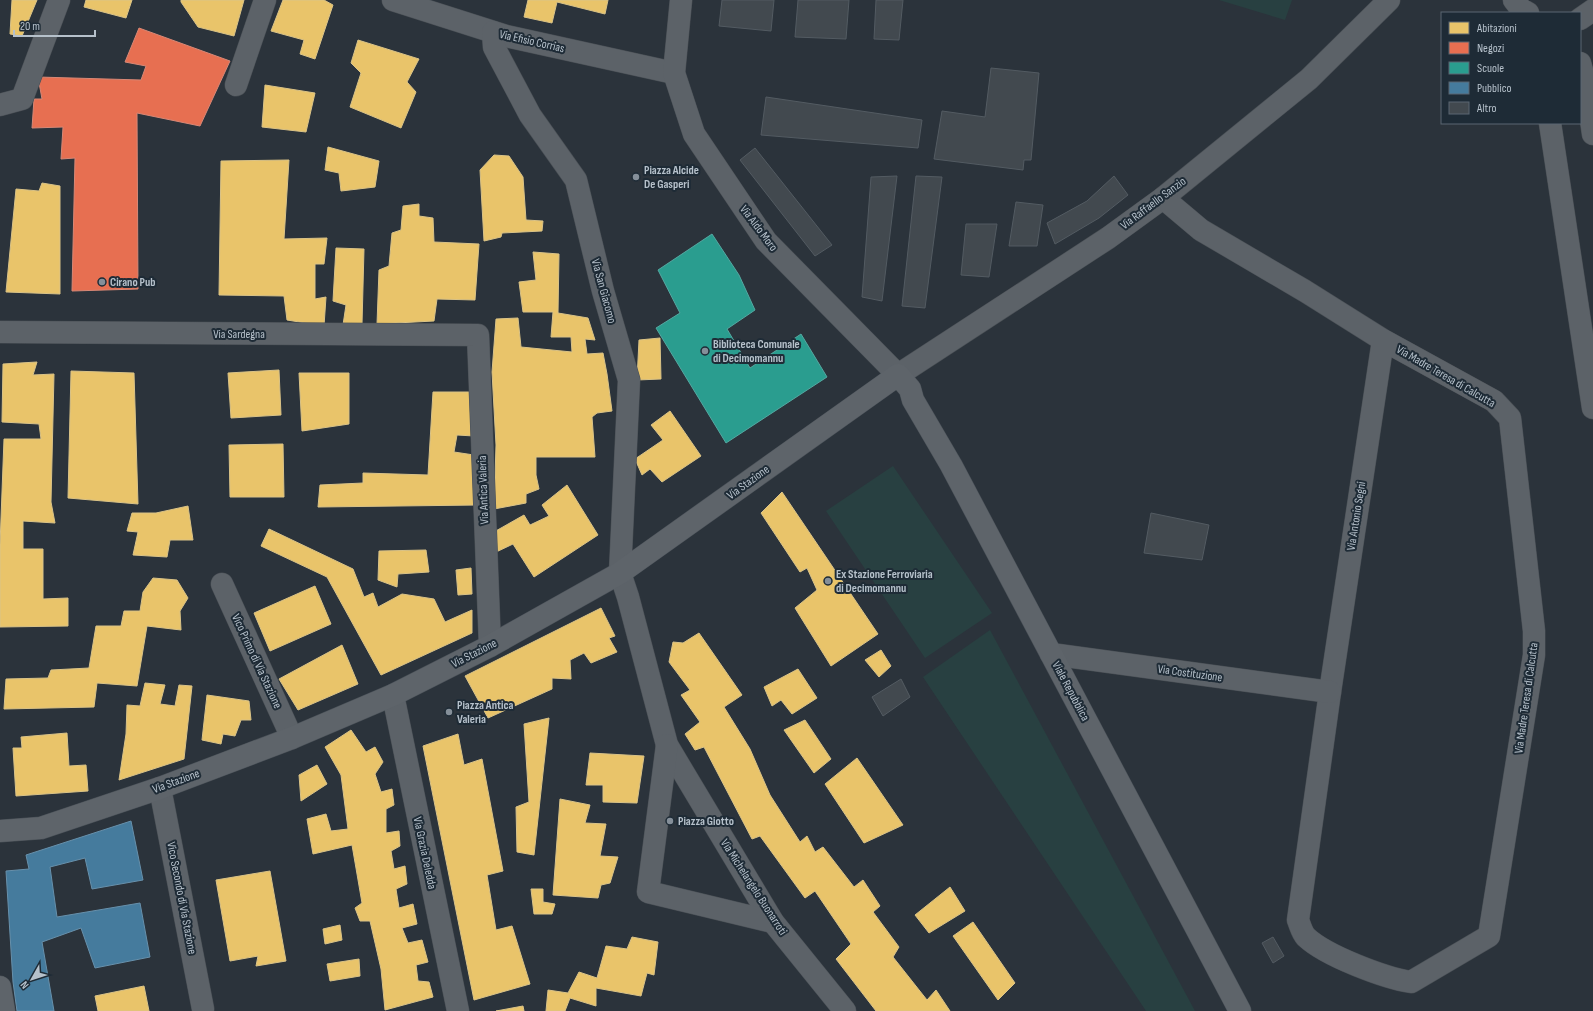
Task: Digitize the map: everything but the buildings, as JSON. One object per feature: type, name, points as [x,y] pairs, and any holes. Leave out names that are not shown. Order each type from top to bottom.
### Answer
[{"type":"main road","name":"Via Stazione","points":[[0,831],[41,828],[160,788],[292,738],[393,695],[490,646],[620,573],[898,375]]},
{"type":"main road","name":"Viale Repubblica","points":[[898,375],[910,389],[913,400],[951,464],[1240,1011]]},
{"type":"main road","points":[[0,987],[4,1011]]},
{"type":"street","points":[[0,105],[22,99],[59,0]]},
{"type":"street","points":[[236,85],[265,0]]},
{"type":"street","name":"Via Efisio Corrias","points":[[393,0],[493,32],[674,73]]},
{"type":"street","points":[[674,73],[681,0]]},
{"type":"street","name":"Via Raffaello Sanzio","points":[[898,375],[1108,238],[1163,198],[1308,79],[1390,1]]},
{"type":"street","points":[[1581,18],[1593,10]]},
{"type":"street","name":"Via San Giacomo","points":[[493,32],[494,47],[530,115],[576,180],[603,291],[629,380],[620,573]]},
{"type":"street","points":[[1581,67],[1586,85],[1593,134]]},
{"type":"street","name":"Via Aldo Moro","points":[[674,73],[694,134],[766,240],[898,375]]},
{"type":"street","points":[[1550,124],[1593,408]]},
{"type":"street","name":"Via Madre Teresa di Calcutta","points":[[1163,198],[1201,230],[1305,291],[1382,340],[1494,401],[1510,418],[1534,631],[1534,655],[1489,936],[1411,982],[1397,980],[1333,955],[1305,936],[1298,920],[1330,692]]},
{"type":"street","name":"Via Sardegna","points":[[0,332],[478,335]]},
{"type":"street","name":"Via Antica Valeria","points":[[478,335],[490,646]]},
{"type":"street","name":"Via Antonio Segni","points":[[1330,692],[1382,340]]},
{"type":"street","name":"Via Michelangelo Buonarroti","points":[[620,573],[628,597],[666,745],[774,922],[845,1011]]},
{"type":"street","name":"Vico Primo di Via Stazione","points":[[222,584],[292,738]]},
{"type":"street","name":"Via Costituzione","points":[[1051,654],[1330,692]]},
{"type":"street","name":"Via Grazia Deledda","points":[[393,695],[458,1011]]},
{"type":"street","points":[[666,745],[648,892],[774,922]]},
{"type":"street","name":"Vico Secondo di Via Stazione","points":[[160,788],[203,1009]]},
{"type":"green space","points":[[1219,0],[1292,0],[1285,20]]},
{"type":"green space","points":[[893,466],[992,613],[925,658],[826,511]]},
{"type":"green space","points":[[990,630],[1195,1011],[1146,1011],[923,677]]},
{"type":"place","name":"Piazza Alcide De Gasperi","points":[[636,177]]},
{"type":"place","name":"Cirano Pub","points":[[102,282]]},
{"type":"place","name":"Biblioteca Comunale di Decimomannu","points":[[705,351]]},
{"type":"place","name":"Ex Stazione Ferroviaria di Decimomannu","points":[[828,581]]},
{"type":"place","name":"Piazza Antica Valeria","points":[[449,712]]},
{"type":"place","name":"Piazza Giotto","points":[[670,821]]}]
